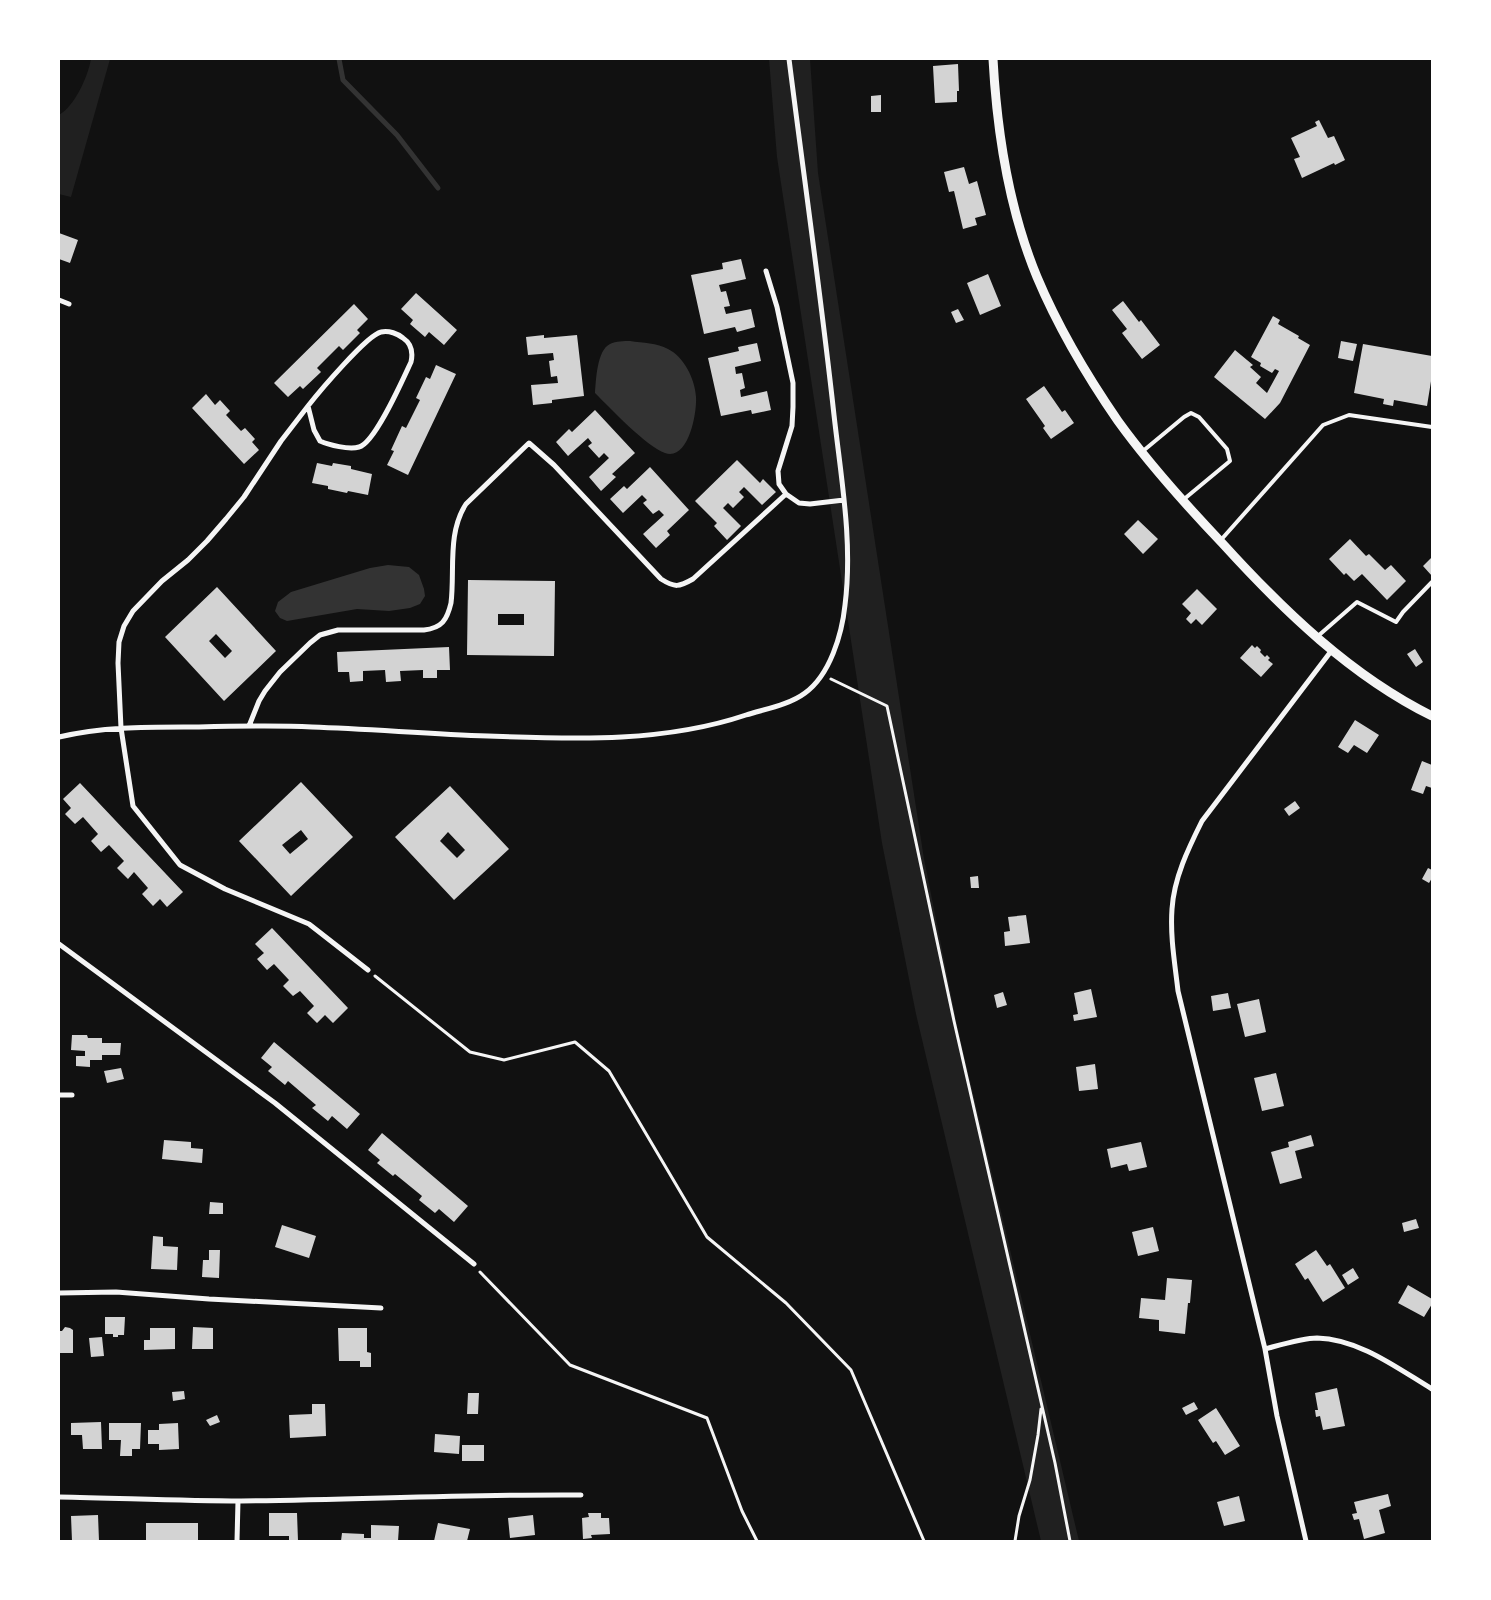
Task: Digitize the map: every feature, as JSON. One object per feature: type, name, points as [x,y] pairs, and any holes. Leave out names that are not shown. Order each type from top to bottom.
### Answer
[{"type":"street","points":[[59,738],[121,728],[249,726],[310,727],[531,738],[614,738],[684,732],[736,719],[790,701],[804,694],[814,685],[836,646],[841,628],[848,578],[848,541],[831,383],[789,59]]},
{"type":"street","points":[[993,59],[997,119],[1003,157],[1013,202],[1037,276],[1065,333],[1119,422],[1183,500],[1273,596],[1332,650],[1376,684],[1432,716]]},
{"type":"street","points":[[766,271],[777,307],[793,383],[792,426],[778,471],[779,484],[786,494],[799,503],[810,504],[844,500]]},
{"type":"street","points":[[59,300],[69,304]]},
{"type":"street","points":[[308,406],[314,430],[320,442],[335,446],[359,447],[374,434],[407,371],[413,353],[409,344],[404,338],[387,331],[380,332],[370,338],[308,406],[281,441],[244,497],[207,541],[133,610],[124,626],[119,642],[118,689],[121,728],[133,806],[180,865],[225,889],[309,924],[368,970]]},
{"type":"street","points":[[249,726],[265,691],[280,672],[320,635],[338,630],[424,630],[434,629],[443,623],[448,615],[451,603],[455,532],[458,516],[472,497],[529,443],[554,465],[661,579],[671,586],[682,585],[693,579],[786,494]]},
{"type":"street","points":[[1306,1541],[1277,1416],[1265,1348],[1178,991],[1172,939],[1172,911],[1182,865],[1202,822],[1332,650]]},
{"type":"street","points":[[59,944],[275,1103],[474,1264]]},
{"type":"street","points":[[59,1094],[72,1096]]},
{"type":"street","points":[[59,1293],[116,1292],[209,1300],[381,1308]]},
{"type":"street","points":[[1265,1348],[1316,1338],[1342,1341],[1373,1354],[1432,1389]]},
{"type":"street","points":[[59,1497],[238,1501],[494,1494],[581,1495]]},
{"type":"street","points":[[237,1541],[238,1501]]},
{"type":"lane","points":[[1143,451],[1191,413],[1199,418],[1227,449],[1230,461],[1183,500]]},
{"type":"lane","points":[[1220,540],[1323,424],[1349,415],[1432,427]]},
{"type":"lane","points":[[1317,637],[1357,602],[1396,622],[1432,582]]},
{"type":"path","points":[[821,674],[887,706],[954,1021],[1055,1462],[1070,1541]]},
{"type":"path","points":[[368,970],[470,1052],[504,1060],[575,1042],[609,1071],[707,1237],[786,1303],[850,1370],[924,1541]]},
{"type":"path","points":[[474,1264],[570,1365],[707,1418],[742,1510],[757,1541]]},
{"type":"path","points":[[1015,1541],[1019,1516],[1030,1480],[1041,1406]]},
{"type":"shaded area","points":[[91,59],[110,59],[71,197],[59,194],[59,115],[65,111],[80,90]]},
{"type":"shaded area","points":[[769,59],[810,59],[818,173],[924,859],[958,1030],[1079,1541],[1041,1541],[916,1014],[882,843],[777,157]]},
{"type":"shaded area","points":[[630,341],[655,344],[668,349],[679,357],[691,376],[696,397],[693,423],[686,443],[673,454],[665,453],[649,443],[595,393],[598,366],[602,352],[606,347],[615,342]]},
{"type":"shaded area","points":[[388,565],[409,567],[419,575],[425,596],[420,604],[410,608],[389,611],[357,609],[287,621],[280,618],[275,611],[278,602],[291,592],[370,568]]},
{"type":"building","points":[[958,64],[959,91],[957,91],[957,102],[935,103],[933,66]]},
{"type":"building","points":[[881,95],[881,112],[871,112],[871,96]]},
{"type":"building","points":[[1319,120],[1328,138],[1334,136],[1345,160],[1302,178],[1294,159],[1300,157],[1291,138],[1317,126],[1315,122]]},
{"type":"building","points":[[964,167],[969,184],[977,181],[986,215],[975,218],[977,225],[963,229],[954,191],[949,192],[944,172]]},
{"type":"building","points":[[59,233],[78,240],[70,263],[59,259]]},
{"type":"building","points":[[741,259],[746,279],[719,285],[721,292],[726,291],[730,306],[724,307],[726,314],[751,309],[755,327],[737,332],[735,327],[704,334],[691,275],[723,269],[722,263]]},
{"type":"building","points":[[988,274],[1001,306],[980,315],[967,283]]},
{"type":"building","points":[[416,293],[457,330],[444,345],[429,332],[425,337],[410,324],[413,320],[401,309]]},
{"type":"building","points":[[1123,301],[1139,322],[1141,320],[1160,345],[1142,359],[1122,333],[1127,329],[1112,310]]},
{"type":"building","points":[[354,304],[368,319],[357,330],[360,333],[343,350],[339,346],[317,368],[321,372],[303,389],[300,386],[288,397],[274,383]]},
{"type":"building","points":[[958,309],[964,320],[956,323],[951,312]]},
{"type":"building","points":[[1273,316],[1280,320],[1278,324],[1310,345],[1280,403],[1265,419],[1214,377],[1235,350],[1253,365],[1250,367],[1261,377],[1256,383],[1267,393],[1279,371],[1275,369],[1272,373],[1260,366],[1261,363],[1251,357]]},
{"type":"building","points":[[544,335],[544,338],[577,335],[584,396],[552,400],[552,403],[533,405],[531,385],[558,383],[557,376],[551,377],[549,361],[554,360],[553,353],[528,355],[526,337]]},
{"type":"building","points":[[1341,341],[1357,344],[1353,361],[1338,358]]},
{"type":"building","points":[[757,343],[761,361],[735,367],[736,374],[742,373],[745,388],[740,390],[741,397],[767,391],[771,410],[752,414],[751,410],[721,416],[708,358],[739,351],[738,347]]},
{"type":"building","points":[[1363,344],[1432,356],[1432,375],[1427,406],[1394,400],[1393,406],[1383,404],[1384,399],[1354,393]]},
{"type":"building","points":[[436,365],[456,374],[408,475],[387,465],[394,451],[391,450],[402,426],[406,428],[420,400],[416,398],[426,377],[430,379]]},
{"type":"building","points":[[1044,386],[1062,412],[1065,410],[1074,423],[1051,439],[1043,428],[1045,426],[1026,399]]},
{"type":"building","points":[[206,394],[215,405],[220,400],[230,411],[226,415],[241,431],[245,428],[255,439],[252,442],[259,450],[244,464],[192,408]]},
{"type":"building","points":[[595,410],[635,453],[612,474],[616,477],[601,491],[589,477],[609,458],[604,453],[599,458],[588,446],[592,443],[588,438],[568,456],[556,442],[569,429],[572,432]]},
{"type":"building","points":[[737,460],[760,483],[763,479],[776,492],[762,505],[744,487],[739,492],[744,497],[733,508],[728,503],[723,508],[741,526],[727,540],[714,526],[717,523],[695,501]]},
{"type":"building","points":[[317,463],[332,466],[333,463],[351,466],[351,469],[372,474],[368,495],[328,489],[328,486],[312,483]]},
{"type":"building","points":[[650,467],[689,510],[667,531],[670,535],[656,548],[643,534],[664,515],[659,510],[653,514],[643,503],[647,500],[642,495],[623,513],[610,499],[624,486],[627,489]]},
{"type":"building","points":[[1138,520],[1158,539],[1143,554],[1124,534]]},
{"type":"building","points":[[1350,539],[1366,556],[1369,554],[1385,570],[1391,565],[1406,581],[1387,600],[1362,574],[1354,581],[1346,573],[1344,575],[1329,559]]},
{"type":"building","points":[[1432,557],[1432,576],[1423,566]]},
{"type":"building","points":[[468,580],[555,581],[554,656],[467,655]],"holes":[[[498,614],[524,614],[524,625],[498,625]]]},
{"type":"building","points":[[217,587],[276,651],[224,701],[165,637]],"holes":[[[216,634],[232,651],[225,658],[209,641]]]},
{"type":"building","points":[[1197,589],[1217,609],[1202,625],[1196,619],[1191,624],[1186,619],[1191,613],[1182,604]]},
{"type":"building","points":[[1252,645],[1255,648],[1257,646],[1265,657],[1267,655],[1270,658],[1268,660],[1273,664],[1261,677],[1240,658]]},
{"type":"building","points":[[449,647],[450,670],[437,670],[437,678],[423,678],[423,670],[400,671],[401,681],[386,682],[385,670],[363,671],[363,681],[350,682],[349,672],[338,672],[337,652]]},
{"type":"building","points":[[1415,649],[1423,662],[1416,667],[1407,654]]},
{"type":"building","points":[[1355,720],[1379,735],[1367,753],[1354,745],[1348,753],[1338,747]]},
{"type":"building","points":[[1422,761],[1432,765],[1432,788],[1426,786],[1423,794],[1411,790]]},
{"type":"building","points":[[301,782],[353,837],[291,896],[239,841]],"holes":[[[301,830],[308,839],[290,854],[282,845]]]},
{"type":"building","points":[[80,783],[183,892],[167,907],[160,899],[153,906],[142,894],[148,888],[134,872],[128,879],[117,868],[124,861],[109,845],[101,852],[91,841],[98,834],[83,817],[75,824],[65,814],[71,808],[63,799]]},
{"type":"building","points":[[450,786],[509,849],[454,900],[395,837]],"holes":[[[448,832],[465,850],[457,858],[440,841]]]},
{"type":"building","points":[[1295,801],[1300,808],[1289,816],[1284,809]]},
{"type":"building","points":[[1428,868],[1432,870],[1432,878],[1429,883],[1422,879]]},
{"type":"building","points":[[978,876],[979,888],[971,888],[970,877]]},
{"type":"building","points":[[1026,915],[1030,943],[1005,946],[1004,932],[1010,931],[1008,917]]},
{"type":"building","points":[[272,928],[348,1008],[333,1023],[325,1015],[317,1023],[307,1013],[314,1006],[300,991],[293,996],[283,986],[289,980],[274,964],[267,970],[257,959],[264,953],[255,944]]},
{"type":"building","points":[[1091,989],[1097,1017],[1074,1021],[1073,1015],[1078,1014],[1074,993]]},
{"type":"building","points":[[1003,992],[1007,1005],[997,1008],[994,995]]},
{"type":"building","points":[[1228,993],[1231,1008],[1213,1011],[1211,996]]},
{"type":"building","points":[[1259,999],[1266,1032],[1245,1037],[1237,1004]]},
{"type":"building","points":[[72,1035],[102,1038],[102,1043],[121,1043],[120,1055],[102,1055],[102,1060],[90,1060],[90,1067],[76,1066],[76,1056],[85,1056],[85,1051],[71,1050]]},
{"type":"building","points":[[274,1042],[360,1114],[347,1129],[332,1116],[328,1121],[312,1108],[316,1105],[288,1081],[285,1085],[268,1071],[272,1067],[261,1058]]},
{"type":"building","points":[[1095,1064],[1098,1089],[1079,1091],[1076,1067]]},
{"type":"building","points":[[121,1068],[124,1079],[107,1083],[104,1071]]},
{"type":"building","points":[[1276,1073],[1284,1106],[1262,1111],[1254,1078]]},
{"type":"building","points":[[382,1133],[468,1206],[454,1222],[439,1209],[435,1213],[419,1200],[422,1196],[395,1174],[393,1176],[377,1163],[380,1160],[368,1150]]},
{"type":"building","points":[[1311,1135],[1314,1146],[1295,1151],[1302,1178],[1280,1184],[1271,1152],[1289,1147],[1288,1142]]},
{"type":"building","points":[[164,1140],[191,1142],[191,1148],[203,1149],[202,1163],[162,1159]]},
{"type":"building","points":[[1141,1142],[1147,1167],[1129,1171],[1127,1164],[1111,1168],[1107,1149]]},
{"type":"building","points":[[210,1202],[223,1203],[223,1214],[209,1214]]},
{"type":"building","points":[[1416,1219],[1419,1228],[1404,1232],[1402,1223]]},
{"type":"building","points":[[282,1225],[316,1236],[309,1258],[275,1247]]},
{"type":"building","points":[[1153,1227],[1159,1251],[1138,1256],[1132,1232]]},
{"type":"building","points":[[153,1236],[163,1237],[163,1246],[178,1247],[177,1270],[151,1269]]},
{"type":"building","points":[[209,1250],[220,1250],[219,1278],[202,1277],[203,1260],[209,1260]]},
{"type":"building","points":[[1316,1250],[1327,1266],[1330,1264],[1345,1288],[1323,1302],[1308,1278],[1305,1280],[1295,1264]]},
{"type":"building","points":[[1353,1268],[1359,1278],[1348,1285],[1342,1275]]},
{"type":"building","points":[[1167,1278],[1192,1280],[1185,1334],[1159,1331],[1159,1320],[1139,1318],[1141,1298],[1165,1300]]},
{"type":"building","points":[[1408,1285],[1432,1299],[1432,1304],[1424,1317],[1398,1303]]},
{"type":"building","points":[[105,1317],[125,1317],[124,1335],[113,1337],[113,1334],[105,1334]]},
{"type":"building","points":[[65,1327],[73,1330],[73,1353],[59,1353],[59,1331],[62,1331]]},
{"type":"building","points":[[193,1327],[213,1328],[213,1349],[192,1349]]},
{"type":"building","points":[[150,1328],[175,1328],[175,1349],[144,1350],[144,1340],[150,1340]]},
{"type":"building","points":[[338,1328],[367,1328],[367,1352],[371,1353],[371,1367],[360,1367],[360,1361],[339,1361]]},
{"type":"building","points":[[102,1337],[104,1356],[91,1357],[89,1338]]},
{"type":"building","points":[[1337,1388],[1345,1426],[1323,1430],[1320,1416],[1316,1417],[1315,1410],[1318,1410],[1315,1393]]},
{"type":"building","points":[[184,1391],[185,1399],[173,1401],[172,1392]]},
{"type":"building","points":[[468,1393],[479,1393],[478,1414],[467,1414]]},
{"type":"building","points":[[1194,1402],[1198,1409],[1186,1415],[1182,1408]]},
{"type":"building","points":[[312,1404],[325,1404],[326,1436],[290,1438],[289,1415],[312,1414]]},
{"type":"building","points":[[1216,1408],[1240,1446],[1225,1455],[1216,1441],[1213,1443],[1198,1420]]},
{"type":"building","points":[[217,1415],[220,1422],[210,1426],[206,1420]]},
{"type":"building","points":[[101,1422],[102,1449],[83,1449],[82,1435],[71,1435],[71,1423]]},
{"type":"building","points":[[109,1423],[141,1423],[140,1449],[132,1449],[132,1456],[120,1456],[121,1440],[109,1440]]},
{"type":"building","points":[[178,1423],[179,1449],[159,1450],[159,1444],[148,1444],[148,1430],[159,1430],[159,1424]]},
{"type":"building","points":[[435,1434],[460,1436],[459,1454],[434,1452]]},
{"type":"building","points":[[462,1445],[484,1445],[484,1461],[462,1461]]},
{"type":"building","points":[[1388,1494],[1391,1506],[1379,1510],[1385,1533],[1364,1539],[1359,1519],[1354,1520],[1352,1514],[1357,1513],[1354,1502]]},
{"type":"building","points":[[1239,1496],[1245,1521],[1224,1526],[1217,1502]]},
{"type":"building","points":[[269,1513],[297,1513],[298,1541],[289,1541],[289,1536],[269,1536]]},
{"type":"building","points":[[588,1513],[601,1513],[601,1518],[609,1518],[610,1534],[591,1535],[592,1538],[583,1539],[582,1518],[589,1517]]},
{"type":"building","points":[[98,1515],[99,1541],[72,1541],[71,1516]]},
{"type":"building","points":[[533,1515],[535,1535],[510,1538],[508,1518]]},
{"type":"building","points":[[146,1523],[198,1523],[198,1541],[146,1541]]},
{"type":"building","points":[[438,1523],[470,1529],[467,1541],[434,1541]]},
{"type":"building","points":[[371,1525],[399,1526],[398,1541],[341,1541],[342,1533],[364,1534],[364,1538],[371,1538]]},
{"type":"waterway","points":[[339,59],[343,80],[397,135],[438,188]]}]
